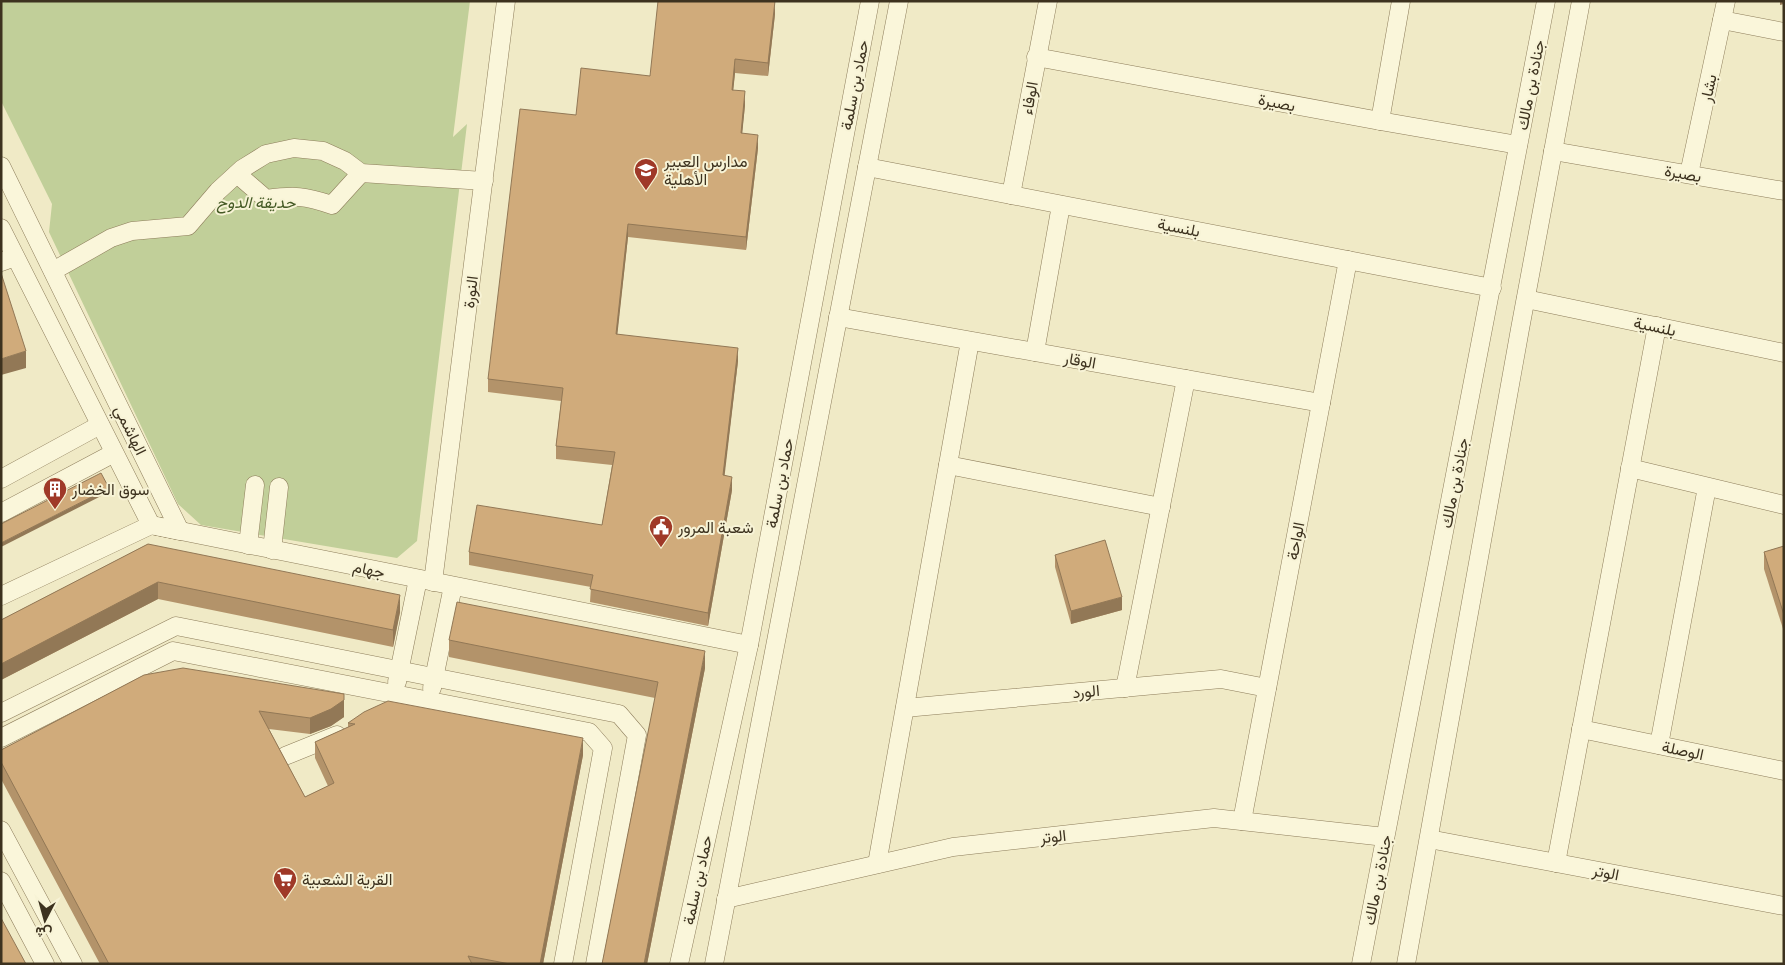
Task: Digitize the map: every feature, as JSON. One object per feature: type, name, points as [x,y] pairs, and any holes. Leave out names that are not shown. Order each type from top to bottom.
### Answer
[{"type":"street","name":"النورة","points":[[394,694],[399,670],[426,581],[484,181],[506,1]]},
{"type":"street","name":"حماد بن سلمة","points":[[679,964],[749,645],[870,1]]},
{"type":"street","name":"حماد بن سلمة","points":[[714,964],[899,1]]},
{"type":"street","name":"الوفاء","points":[[1011,195],[1048,1]]},
{"type":"street","points":[[1380,121],[1401,1]]},
{"type":"street","name":"جنادة بن مالك","points":[[1361,964],[1546,1]]},
{"type":"street","points":[[1406,964],[1581,1]]},
{"type":"street","name":"بشار","points":[[1689,174],[1726,1]]},
{"type":"street","points":[[1722,20],[1784,32]]},
{"type":"street","name":"بصيرة","points":[[1036,57],[1518,145]]},
{"type":"street","points":[[53,271],[111,238],[132,231],[188,226],[218,191],[237,174],[266,154],[294,148],[323,151],[345,161],[361,172],[484,181]]},
{"type":"street","name":"بصيرة","points":[[1553,151],[1784,191]]},
{"type":"street","name":"الهاشمي","points":[[1,166],[180,531],[151,525],[100,425],[8,259],[1,228]]},
{"type":"street","name":"بلنسية","points":[[867,167],[1492,288]]},
{"type":"street","points":[[237,174],[266,199],[289,196],[309,197],[332,204],[361,172]]},
{"type":"street","points":[[1035,352],[1061,205]]},
{"type":"street","name":"الواحة","points":[[1242,821],[1348,260]]},
{"type":"street","name":"بلنسية","points":[[1526,299],[1784,353]]},
{"type":"street","name":"الوقار","points":[[838,318],[1321,403]]},
{"type":"street","points":[[1556,863],[1657,326]]},
{"type":"street","points":[[877,864],[970,341]]},
{"type":"street","points":[[1125,688],[1186,379]]},
{"type":"street","points":[[1,479],[100,425]]},
{"type":"street","points":[[1,513],[114,453]]},
{"type":"street","points":[[948,465],[1161,507]]},
{"type":"street","points":[[1630,468],[1784,505]]},
{"type":"street","points":[[248,545],[255,485]]},
{"type":"street","points":[[272,550],[279,487]]},
{"type":"street","points":[[1659,745],[1707,487]]},
{"type":"street","points":[[1,596],[151,525]]},
{"type":"street","name":"جهام","points":[[151,525],[749,645]]},
{"type":"street","points":[[429,701],[452,586]]},
{"type":"street","points":[[1,713],[176,626],[619,714],[637,735],[595,964]]},
{"type":"street","points":[[1,738],[173,651],[589,732],[603,748],[563,964]]},
{"type":"street","name":"الورد","points":[[905,708],[1220,679],[1267,688]]},
{"type":"street","points":[[373,710],[394,694]]},
{"type":"street","points":[[285,756],[336,736],[351,725]]},
{"type":"street","name":"الوصلة","points":[[1581,729],[1784,772]]},
{"type":"street","name":"الوتر","points":[[726,899],[952,847],[1214,818],[1385,837]]},
{"type":"street","points":[[1,830],[73,964]]},
{"type":"street","name":"الوتر","points":[[1429,839],[1784,906]]},
{"type":"street","points":[[1,881],[45,964]]},
{"type":"green space","name":"حديقة الدوح","points":[[1,1],[470,1],[453,137],[467,124],[417,541],[397,558],[201,525],[178,504],[49,232],[52,204],[1,101]]},
{"type":"building","name":"مدارس العبير الأهلية","points":[[658,1],[775,1],[768,63],[735,59],[732,90],[745,91],[741,133],[758,135],[746,237],[628,224],[616,334],[738,348],[723,475],[732,477],[708,613],[590,589],[593,575],[469,552],[477,505],[602,525],[615,452],[556,446],[563,388],[488,379],[520,109],[576,115],[581,68],[650,76]]},
{"type":"building","points":[[1,273],[26,351],[1,359]]},
{"type":"building","name":"سوق الخضار","points":[[101,473],[109,488],[1,543],[1,524]]},
{"type":"building","points":[[1105,540],[1122,597],[1071,611],[1055,555]]},
{"type":"building","points":[[148,544],[400,595],[393,630],[158,582],[1,664],[1,620]]},
{"type":"building","points":[[1784,546],[1784,615],[1764,552]]},
{"type":"building","points":[[457,602],[705,651],[644,964],[602,964],[658,682],[449,640]]},
{"type":"building","points":[[183,668],[344,694],[344,700],[331,709],[310,718],[259,711],[305,797],[334,783],[315,742],[355,724],[348,723],[364,712],[388,701],[583,738],[540,964],[510,964],[468,956],[472,964],[109,964],[1,762],[1,750],[144,675]]},
{"type":"building","points":[[1,918],[26,964],[1,964]]},
{"type":"place","name":"مدارس العبير الأهلية","points":[[646,191]]},
{"type":"place","name":"سوق الخضار","points":[[55,510]]},
{"type":"place","name":"شعبة المرور","points":[[661,548]]},
{"type":"place","name":"القرية الشعبية","points":[[285,900]]}]
